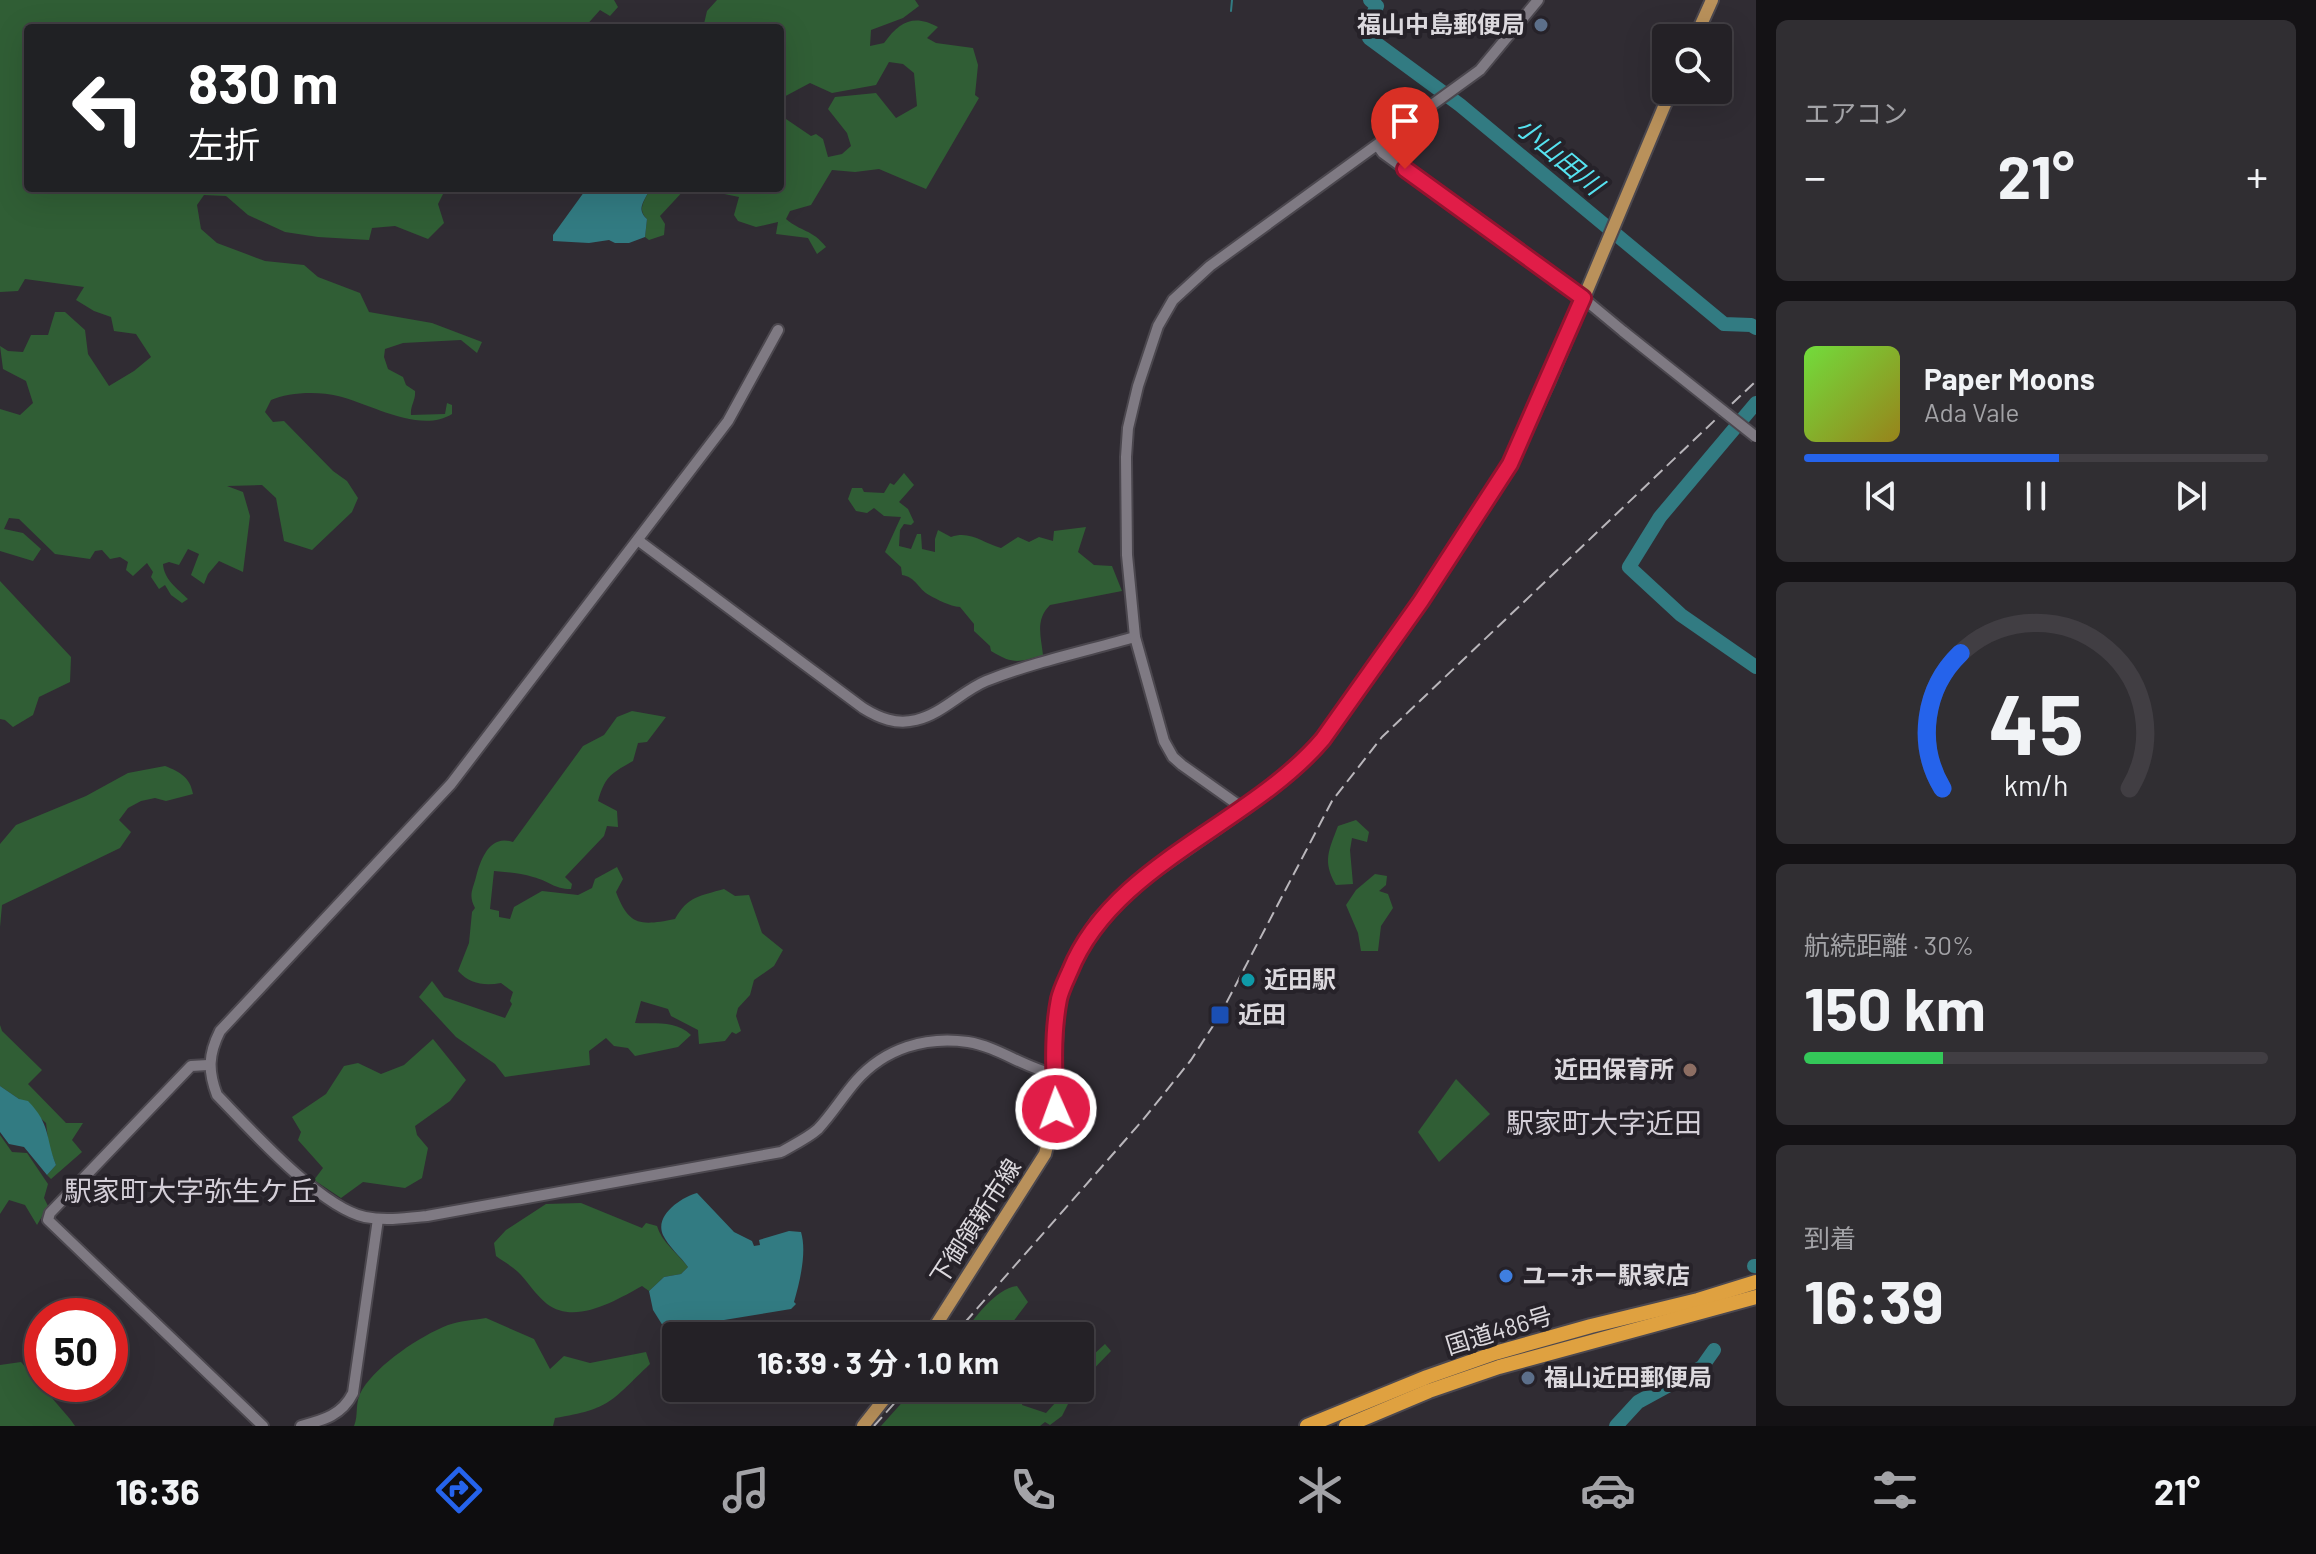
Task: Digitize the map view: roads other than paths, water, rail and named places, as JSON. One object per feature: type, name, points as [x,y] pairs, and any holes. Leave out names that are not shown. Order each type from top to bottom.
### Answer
[{"type":"highway","name":"国道486号","points":[[1307,1426],[1495,1353],[1756,1282]]},
{"type":"highway","name":"国道486号","points":[[1346,1426],[1429,1391],[1499,1367],[1756,1297]]},
{"type":"main road","points":[[1701,24],[1712,0]]},
{"type":"main road","name":"下御領新市線","points":[[938,1322],[1045,1154],[1056,1109],[1054,1074],[1059,997],[1076,955],[1097,921],[1117,900],[1160,866],[1244,809],[1308,757],[1476,519],[1510,464],[1665,104]]},
{"type":"main road","points":[[863,1426],[882,1402]]},
{"type":"street","points":[[1244,809],[1173,757],[1157,722],[1135,637],[1127,555],[1128,428],[1158,326],[1181,290],[1210,266],[1480,70],[1538,0]]},
{"type":"street","points":[[1378,146],[1383,153],[1583,298],[1756,437]]},
{"type":"street","points":[[778,330],[728,421],[451,784],[220,1031],[208,1065],[217,1095],[319,1194],[362,1216],[378,1219],[427,1216],[781,1152],[815,1131],[871,1065],[895,1051],[919,1044],[945,1040],[972,1043],[1003,1053],[1033,1070],[1054,1074]]},
{"type":"street","points":[[639,541],[863,708],[890,721],[914,721],[928,716],[981,683],[1135,637]]},
{"type":"street","points":[[208,1065],[191,1066],[50,1213],[48,1220],[263,1426]]},
{"type":"street","points":[[301,1426],[339,1413],[353,1393],[378,1219]]},
{"type":"water","points":[[584,192],[648,192],[642,204],[647,219],[645,237],[629,243],[609,240],[589,243],[553,241],[553,235]]},
{"type":"water","points":[[0,1086],[19,1099],[28,1101],[41,1117],[56,1165],[47,1175],[24,1147],[9,1144],[0,1132]]},
{"type":"water","points":[[697,1193],[734,1232],[752,1241],[754,1246],[760,1245],[759,1240],[789,1231],[801,1232],[802,1267],[796,1304],[791,1309],[712,1322],[662,1324],[653,1310],[649,1291],[664,1277],[681,1274],[688,1267],[665,1239],[661,1228],[666,1214],[684,1198]]},
{"type":"waterway","points":[[1231,11],[1232,0]]},
{"type":"waterway","name":"小山田川","points":[[1370,0],[1377,6],[1368,24],[1369,38],[1460,105],[1724,324],[1756,328]]},
{"type":"waterway","name":"小山田川","points":[[1756,403],[1660,517],[1629,567],[1681,615],[1756,667]]},
{"type":"waterway","name":"小山田川","points":[[1616,1426],[1638,1402],[1702,1367],[1714,1350]]},
{"type":"railway","points":[[965,1322],[1142,1121],[1191,1060],[1220,1015],[1332,801],[1382,737],[1756,381]]},
{"type":"railway","points":[[874,1426],[895,1402]]},
{"type":"place","name":"福山中島郵便局","points":[[1541,25]]},
{"type":"place","name":"近田駅","points":[[1248,980]]},
{"type":"place","name":"近田","points":[[1220,1015]]},
{"type":"place","name":"近田保育所","points":[[1690,1070]]},
{"type":"place","name":"ユーホー駅家店","points":[[1506,1276]]},
{"type":"place","name":"福山近田郵便局","points":[[1528,1378]]},
{"type":"district","name":"駅家町大字近田","points":[[1604,1123]]},
{"type":"district","name":"駅家町大字弥生ケ丘","points":[[190,1191]]}]
